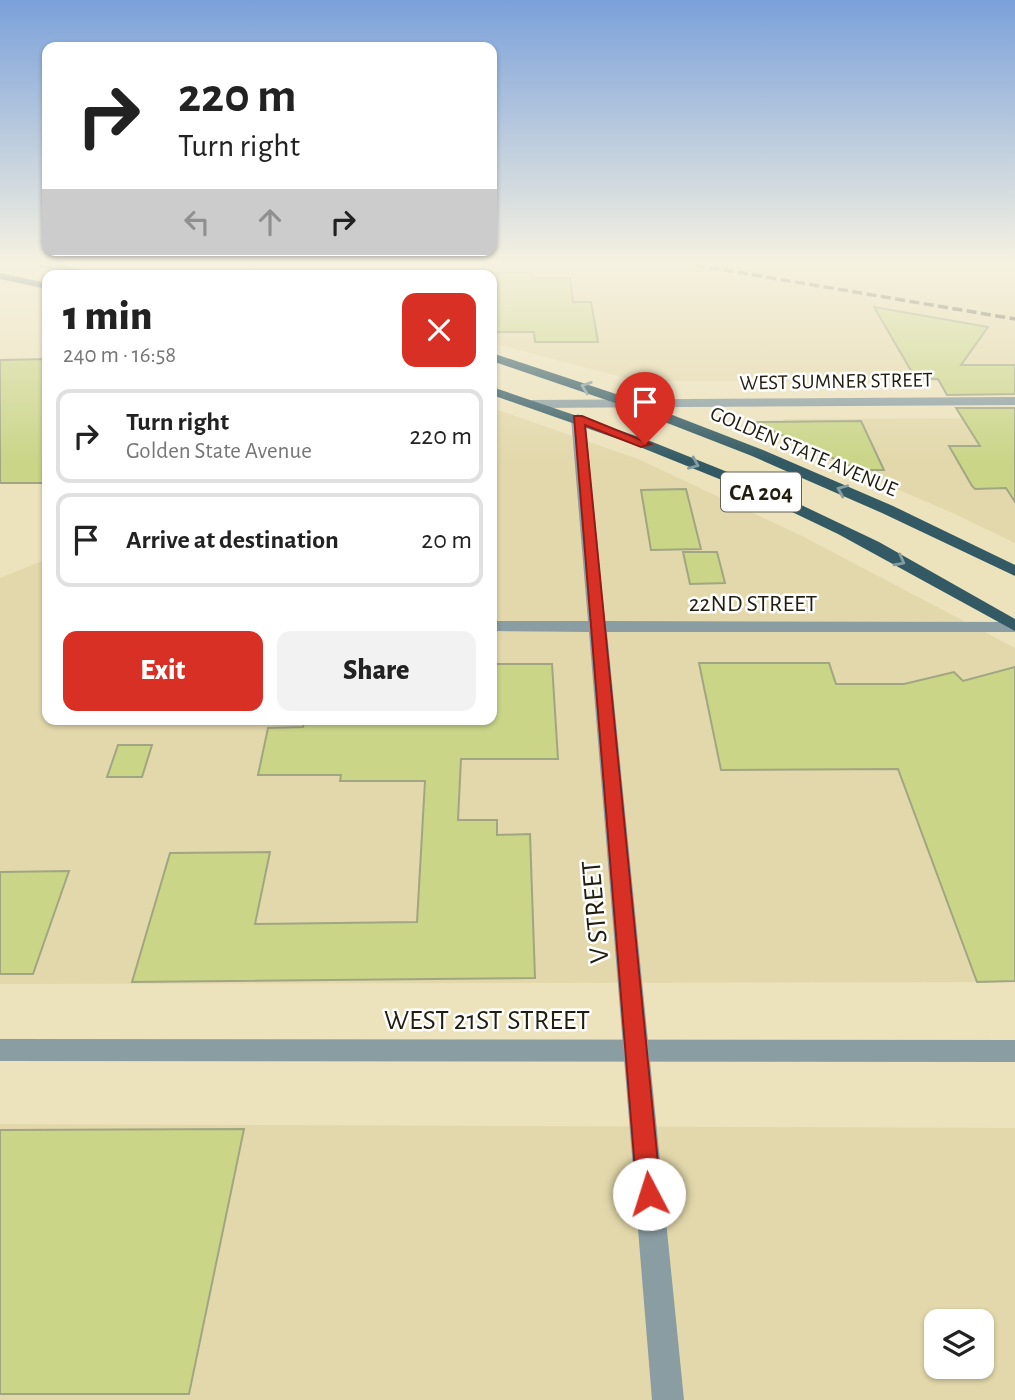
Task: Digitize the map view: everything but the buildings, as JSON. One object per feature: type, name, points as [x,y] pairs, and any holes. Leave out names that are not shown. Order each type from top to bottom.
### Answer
[{"type":"highway","name":"GOLDEN STATE AVENUE","points":[[497,359],[636,404],[918,523],[1015,571]]},
{"type":"highway","name":"CA 204","points":[[497,393],[578,418],[786,502],[906,564],[1015,626]]},
{"type":"street","name":"WEST SUMNER STREET","points":[[532,404],[1015,401]]},
{"type":"street","name":"V STREET","points":[[578,418],[668,1400]]},
{"type":"street","name":"22ND STREET","points":[[497,626],[1015,626]]},
{"type":"street","name":"WEST 21ST STREET","points":[[0,1050],[1015,1051]]},
{"type":"shaded area","points":[[497,330],[1015,330],[1015,382],[637,381],[497,344]]},
{"type":"shaded area","points":[[497,410],[638,459],[802,536],[1015,648],[1015,982],[0,984],[0,578],[42,561],[42,725],[497,725]]},
{"type":"shaded area","points":[[1015,418],[1015,543],[788,442],[783,419]]},
{"type":"shaded area","points":[[0,1124],[1015,1128],[1015,1400],[0,1400]]},
{"type":"route","points":[[645,444],[578,418],[649,1194]]}]
